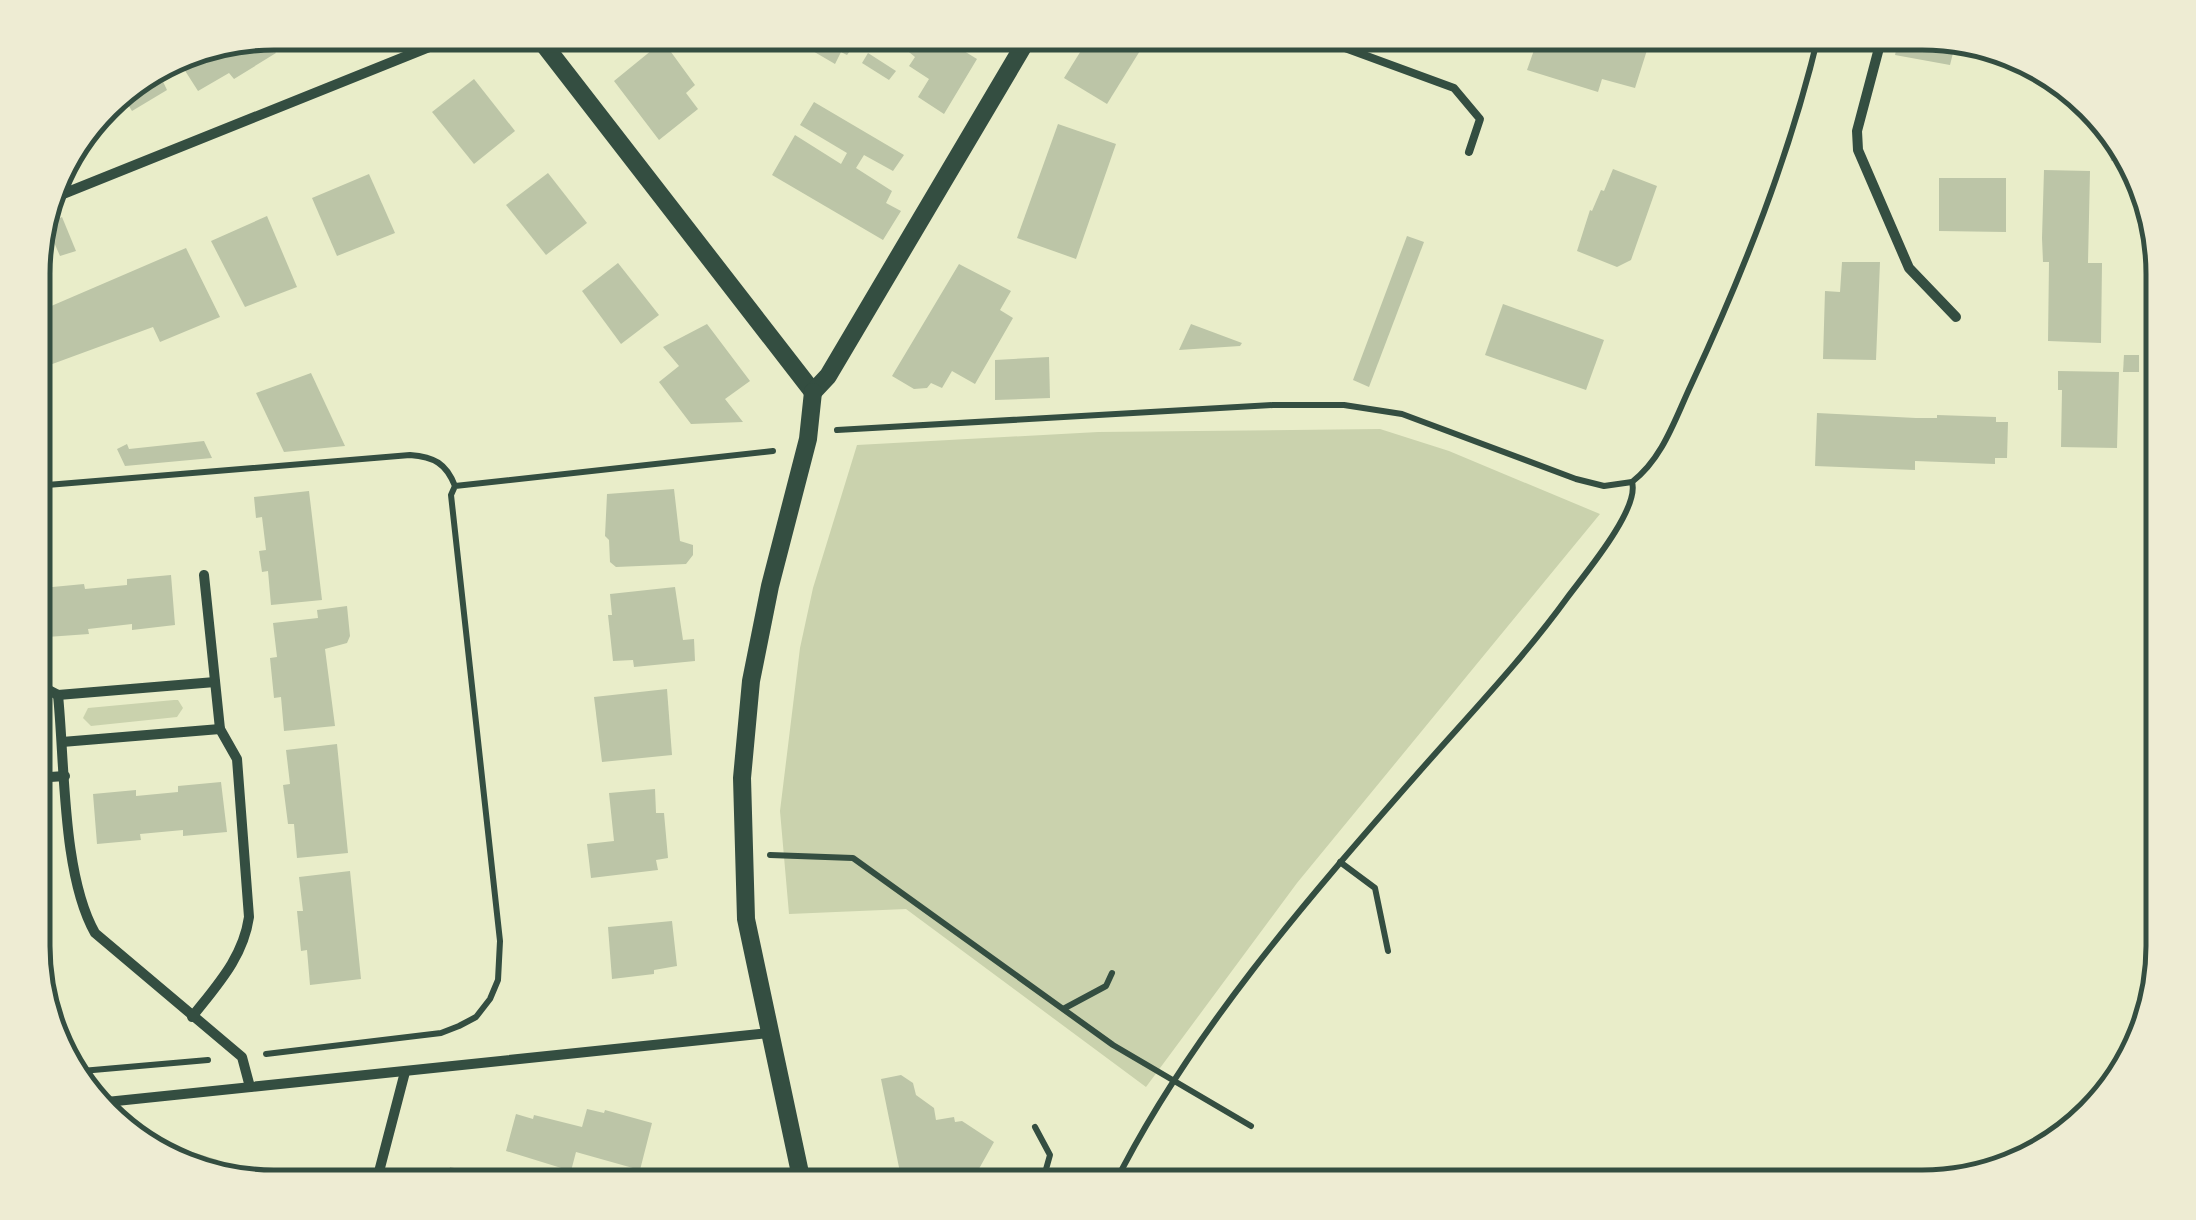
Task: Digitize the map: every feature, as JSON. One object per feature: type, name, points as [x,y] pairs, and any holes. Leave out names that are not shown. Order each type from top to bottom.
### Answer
[{"type":"street","points":[[65,193],[419,50]]},
{"type":"street","points":[[549,50],[813,392]]},
{"type":"street","points":[[799,1170],[746,919],[742,778],[751,681],[770,586],[808,439],[813,392],[828,376],[1020,50]]},
{"type":"street","points":[[1878,50],[1857,131],[1858,150],[1909,268],[1956,317]]},
{"type":"street","points":[[192,1017],[236,959],[246,937],[249,917],[237,759],[220,729],[204,575]]},
{"type":"street","points":[[50,691],[58,695],[215,682]]},
{"type":"street","points":[[58,695],[73,870],[82,910],[95,933],[242,1057],[250,1087]]},
{"type":"street","points":[[62,742],[220,729]]},
{"type":"street","points":[[50,777],[66,776]]},
{"type":"street","points":[[113,1101],[768,1032]]},
{"type":"street","points":[[380,1170],[404,1072]]},
{"type":"lane","points":[[1352,50],[1454,88],[1480,119],[1469,152]]},
{"type":"path","points":[[830,431],[1272,404],[1344,405],[1415,418],[1576,479],[1604,486],[1632,482],[1660,450],[1718,328],[1803,101],[1815,50]]},
{"type":"path","points":[[455,486],[777,450]]},
{"type":"path","points":[[50,485],[410,455],[428,456],[441,463],[455,486]]},
{"type":"path","points":[[1122,1170],[1175,1079],[1304,904],[1543,631],[1622,518],[1635,492],[1632,482]]},
{"type":"path","points":[[88,1070],[441,1034],[476,1016],[490,999],[498,980],[500,941],[451,495],[455,486]]},
{"type":"path","points":[[744,854],[853,858],[1113,1045],[1251,1126]]},
{"type":"path","points":[[1340,862],[1375,888],[1388,952]]},
{"type":"path","points":[[1064,1009],[1106,986],[1112,973]]},
{"type":"path","points":[[1035,1127],[1050,1155],[1046,1170]]},
{"type":"green space","points":[[1380,429],[1449,451],[1600,514],[1297,883],[1146,1087],[906,909],[789,914],[780,811],[800,648],[813,588],[857,445],[1098,432]]},
{"type":"green space","points":[[178,700],[183,708],[177,717],[91,726],[83,718],[88,708]]},
{"type":"building","points":[[259,50],[276,53],[234,79],[229,73],[198,91],[184,69],[230,54]]},
{"type":"building","points":[[652,50],[670,50],[695,85],[686,93],[698,109],[659,140],[614,81]]},
{"type":"building","points":[[811,50],[851,50],[847,55],[841,52],[835,64]]},
{"type":"building","points":[[906,50],[965,50],[977,59],[944,114],[918,97],[929,79],[909,66],[915,57]]},
{"type":"building","points":[[1081,50],[1140,50],[1107,104],[1064,78]]},
{"type":"building","points":[[1534,50],[1647,50],[1635,88],[1602,79],[1598,92],[1527,70]]},
{"type":"building","points":[[1896,50],[1953,52],[1950,65],[1895,55]]},
{"type":"building","points":[[868,53],[896,71],[889,80],[862,63]]},
{"type":"building","points":[[474,79],[515,131],[474,164],[432,112]]},
{"type":"building","points":[[162,80],[167,90],[132,111],[128,104]]},
{"type":"building","points":[[814,102],[904,155],[893,171],[864,155],[856,168],[892,191],[886,203],[901,211],[883,240],[772,175],[795,135],[841,164],[847,153],[800,125]]},
{"type":"building","points":[[1058,124],[1116,144],[1076,259],[1017,238]]},
{"type":"building","points":[[1613,169],[1657,186],[1631,260],[1617,267],[1577,251],[1590,210]]},
{"type":"building","points":[[2044,170],[2090,171],[2088,263],[2102,263],[2101,343],[2048,341],[2049,262],[2043,262],[2042,238]]},
{"type":"building","points":[[548,173],[587,223],[546,255],[506,205]]},
{"type":"building","points":[[369,174],[395,233],[337,256],[312,198]]},
{"type":"building","points":[[1939,178],[2006,178],[2006,232],[1939,231]]},
{"type":"building","points":[[267,216],[297,287],[245,307],[211,241]]},
{"type":"building","points":[[62,217],[76,251],[60,256],[53,240],[57,219]]},
{"type":"building","points":[[1407,236],[1424,242],[1369,387],[1353,380]]},
{"type":"building","points":[[186,248],[220,317],[160,342],[153,327],[50,365],[50,307]]},
{"type":"building","points":[[1842,262],[1880,262],[1876,360],[1823,359],[1825,291],[1840,292]]},
{"type":"building","points":[[618,263],[659,315],[621,344],[582,291]]},
{"type":"building","points":[[959,264],[1011,291],[1000,310],[1013,318],[975,384],[952,371],[942,388],[931,383],[927,388],[914,389],[892,376]]},
{"type":"building","points":[[1503,304],[1604,340],[1586,390],[1485,355]]},
{"type":"building","points":[[707,324],[750,381],[725,399],[743,422],[691,424],[659,382],[679,366],[663,347]]},
{"type":"building","points":[[1191,324],[1242,343],[1179,350]]},
{"type":"building","points":[[2124,355],[2139,355],[2139,372],[2123,372]]},
{"type":"building","points":[[1049,357],[1050,398],[995,400],[995,360]]},
{"type":"building","points":[[2058,371],[2119,372],[2117,448],[2061,447],[2062,390],[2058,390]]},
{"type":"building","points":[[311,373],[345,446],[284,452],[256,393]]},
{"type":"building","points":[[1817,413],[1996,417],[1996,422],[2008,422],[2007,458],[1995,458],[1995,464],[1915,461],[1915,470],[1815,466]]},
{"type":"building","points":[[204,441],[212,458],[125,466],[117,449],[127,444],[129,449]]},
{"type":"building","points":[[674,489],[680,541],[693,545],[693,555],[686,564],[616,567],[610,562],[609,540],[605,536],[607,494]]},
{"type":"building","points":[[309,491],[322,600],[271,605],[268,571],[262,572],[259,551],[266,550],[262,517],[256,518],[254,497]]},
{"type":"building","points":[[171,575],[175,625],[132,630],[132,624],[88,629],[89,634],[50,637],[50,587],[127,585],[127,579]]},
{"type":"building","points":[[675,587],[683,640],[694,639],[695,661],[634,667],[633,660],[613,661],[610,594]]},
{"type":"building","points":[[347,606],[347,643],[325,649],[335,726],[284,731],[281,697],[274,698],[270,658],[277,657],[273,623],[318,618],[317,610]]},
{"type":"building","points":[[667,689],[672,755],[602,762],[594,697]]},
{"type":"building","points":[[337,744],[348,853],[297,858],[294,824],[288,824],[283,785],[290,784],[286,750]]},
{"type":"building","points":[[221,782],[227,832],[183,836],[183,830],[140,834],[141,840],[97,844],[93,794],[136,790],[136,796],[178,792],[178,786]]},
{"type":"building","points":[[655,789],[656,813],[664,813],[668,858],[656,860],[658,870],[591,878],[587,844],[614,841],[609,793]]},
{"type":"building","points":[[350,871],[361,979],[310,985],[307,950],[301,951],[297,911],[303,911],[299,877]]},
{"type":"building","points":[[672,921],[677,966],[654,970],[654,974],[612,979],[608,927]]},
{"type":"building","points":[[901,1075],[913,1083],[916,1095],[934,1108],[936,1120],[954,1117],[955,1122],[962,1121],[994,1142],[978,1170],[900,1170],[881,1079]]},
{"type":"building","points":[[587,1109],[652,1123],[640,1170],[576,1152],[571,1170],[568,1170],[506,1151],[516,1114],[582,1127]]},
{"type":"building","points":[[176,1147],[218,1160],[216,1162]]}]
